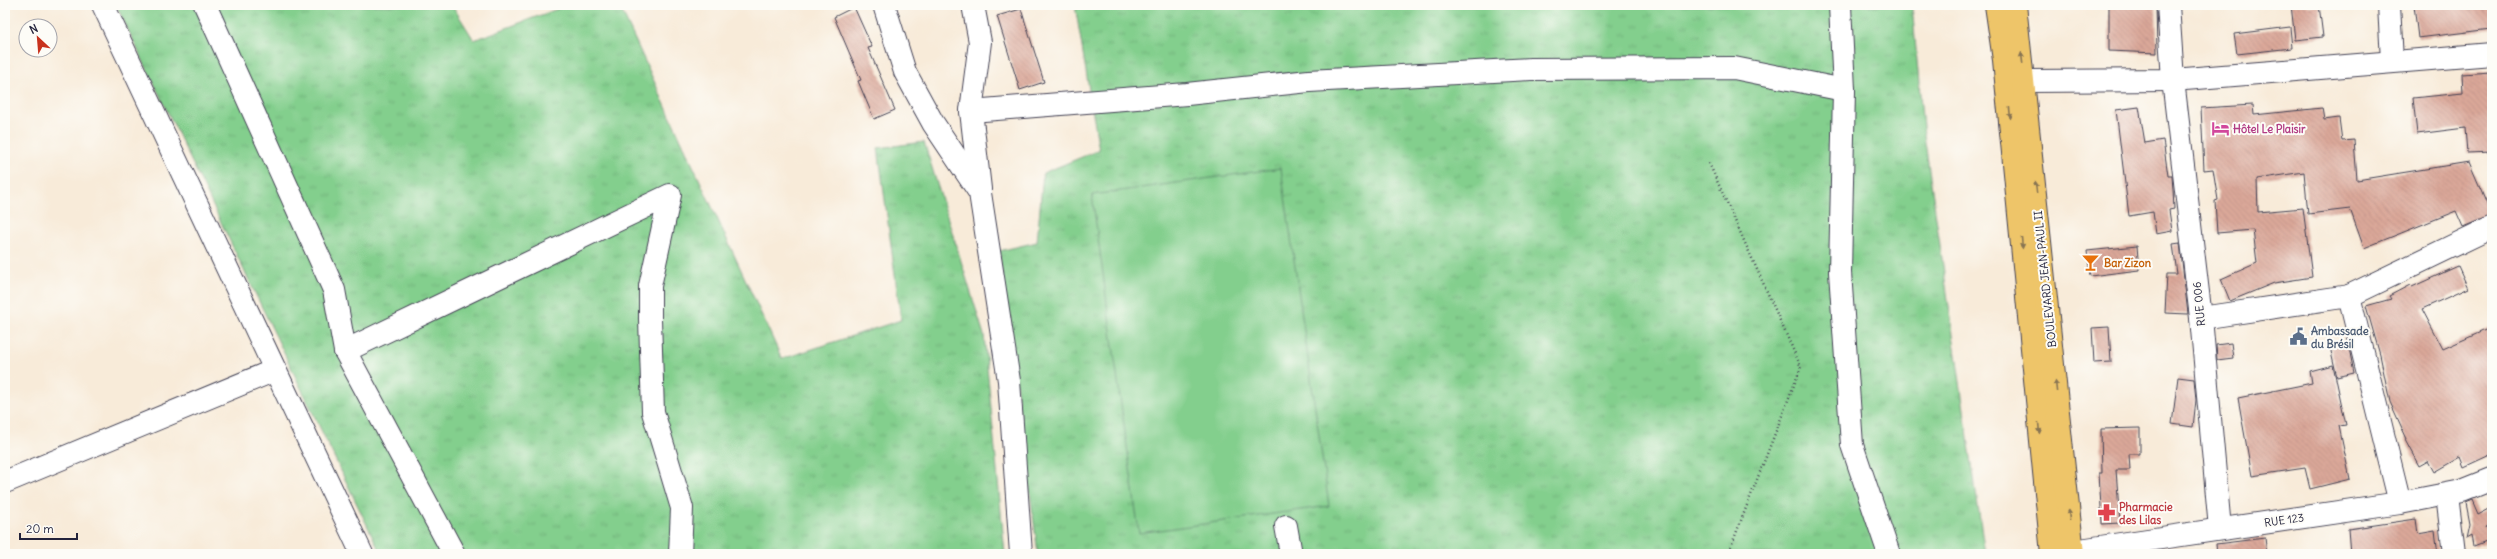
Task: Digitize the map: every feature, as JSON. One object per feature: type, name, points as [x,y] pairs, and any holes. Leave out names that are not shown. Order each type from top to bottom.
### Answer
[{"type":"main road","name":"BOULEVARD JEAN-PAUL II","points":[[1996,5],[2066,553]]},
{"type":"main road","name":"BOULEVARD JEAN-PAUL II","points":[[2015,5],[2025,81],[2066,553]]},
{"type":"street","points":[[103,5],[362,554]]},
{"type":"street","points":[[205,5],[334,290],[345,351],[454,554]]},
{"type":"street","points":[[884,5],[904,72],[933,123],[980,192]]},
{"type":"street","points":[[973,5],[980,42],[972,111],[980,192],[1009,381],[1021,554]]},
{"type":"street","points":[[1840,5],[1844,90],[1840,272],[1852,445],[1889,554]]},
{"type":"street","name":"RUE 006","points":[[2168,5],[2173,80],[2201,318],[2220,529]]},
{"type":"street","points":[[2389,5],[2392,60]]},
{"type":"street","points":[[2025,81],[2173,80],[2392,60],[2492,54]]},
{"type":"street","points":[[972,111],[1187,94],[1309,81],[1531,69],[1734,68],[1844,90]]},
{"type":"street","points":[[345,351],[670,195],[650,286],[651,342],[653,412],[682,508],[680,554]]},
{"type":"street","points":[[2201,318],[2349,296],[2492,227]]},
{"type":"street","points":[[2349,296],[2400,503]]},
{"type":"street","points":[[5,482],[275,370]]},
{"type":"street","name":"RUE 123","points":[[2066,553],[2447,495],[2492,479]]},
{"type":"street","points":[[2447,495],[2454,554]]},
{"type":"street","points":[[1286,526],[1290,554]]},
{"type":"path","points":[[1709,163],[1801,366],[1728,554]]},
{"type":"green space","points":[[116,5],[452,5],[474,40],[568,5],[619,5],[782,359],[901,320],[878,148],[924,142],[984,335],[1005,554],[381,554]]},
{"type":"green space","points":[[1075,5],[1912,5],[1923,128],[1985,554],[1038,554],[999,251],[1037,242],[1043,173],[1099,150]]},
{"type":"green space","points":[[1281,168],[1329,506],[1139,533],[1092,195]]},
{"type":"building","points":[[2109,5],[2156,5],[2157,53],[2109,51]]},
{"type":"building","points":[[2291,5],[2319,5],[2323,37],[2295,40]]},
{"type":"building","points":[[2414,5],[2492,5],[2492,29],[2418,38]]},
{"type":"building","points":[[854,7],[872,47],[868,48],[895,110],[874,119],[858,81],[861,80],[834,17]]},
{"type":"building","points":[[1021,9],[1044,82],[1020,90],[997,16]]},
{"type":"building","points":[[2290,27],[2292,48],[2237,54],[2234,34]]},
{"type":"building","points":[[2490,72],[2492,152],[2467,153],[2465,128],[2417,134],[2413,98],[2463,93],[2462,74]]},
{"type":"building","points":[[2253,105],[2254,115],[2322,108],[2324,120],[2339,118],[2342,141],[2354,140],[2357,180],[2469,162],[2492,215],[2463,227],[2456,211],[2364,248],[2350,209],[2308,214],[2304,172],[2257,179],[2258,212],[2303,208],[2312,277],[2274,283],[2230,301],[2221,279],[2257,263],[2253,230],[2217,233],[2215,201],[2218,200],[2213,169],[2204,170],[2201,108]]},
{"type":"building","points":[[2139,107],[2145,143],[2163,140],[2168,176],[2172,176],[2174,209],[2169,210],[2172,231],[2156,234],[2153,212],[2129,216],[2116,110]]},
{"type":"building","points":[[2180,243],[2188,314],[2165,313],[2167,274],[2177,274],[2173,244]]},
{"type":"building","points":[[2137,246],[2139,270],[2090,276],[2087,251]]},
{"type":"building","points":[[2458,266],[2468,288],[2422,309],[2443,349],[2492,327],[2492,454],[2464,467],[2460,457],[2434,472],[2428,461],[2419,466],[2405,440],[2407,439],[2390,402],[2380,355],[2366,306],[2391,299],[2389,296],[2410,285],[2412,287]]},
{"type":"building","points":[[2109,327],[2111,362],[2094,363],[2092,328]]},
{"type":"building","points":[[2231,343],[2233,358],[2217,360],[2216,345]]},
{"type":"building","points":[[2348,343],[2354,373],[2337,377],[2330,347]]},
{"type":"building","points":[[2333,365],[2346,425],[2339,426],[2350,479],[2310,489],[2305,468],[2252,476],[2238,398],[2312,383],[2310,371]]},
{"type":"building","points":[[2178,377],[2194,379],[2196,400],[2193,427],[2172,424]]},
{"type":"building","points":[[2140,428],[2140,454],[2129,454],[2130,470],[2116,470],[2120,523],[2102,524],[2099,473],[2102,473],[2101,429]]},
{"type":"building","points":[[2473,500],[2479,514],[2492,507],[2492,524],[2485,527],[2491,540],[2474,547],[2472,535],[2467,538],[2470,524],[2466,503]]},
{"type":"building","points":[[2416,519],[2418,534],[2435,531],[2438,554],[2350,554],[2348,529]]},
{"type":"building","points":[[2265,538],[2267,554],[2217,554],[2216,544]]},
{"type":"place","name":"Hôtel Le Plaisir","points":[[2220,129]]},
{"type":"place","name":"Bar Zizon","points":[[2091,263]]},
{"type":"place","name":"Ambassade du Brésil","points":[[2298,337]]},
{"type":"place","name":"Pharmacie des Lilas","points":[[2106,513]]}]
